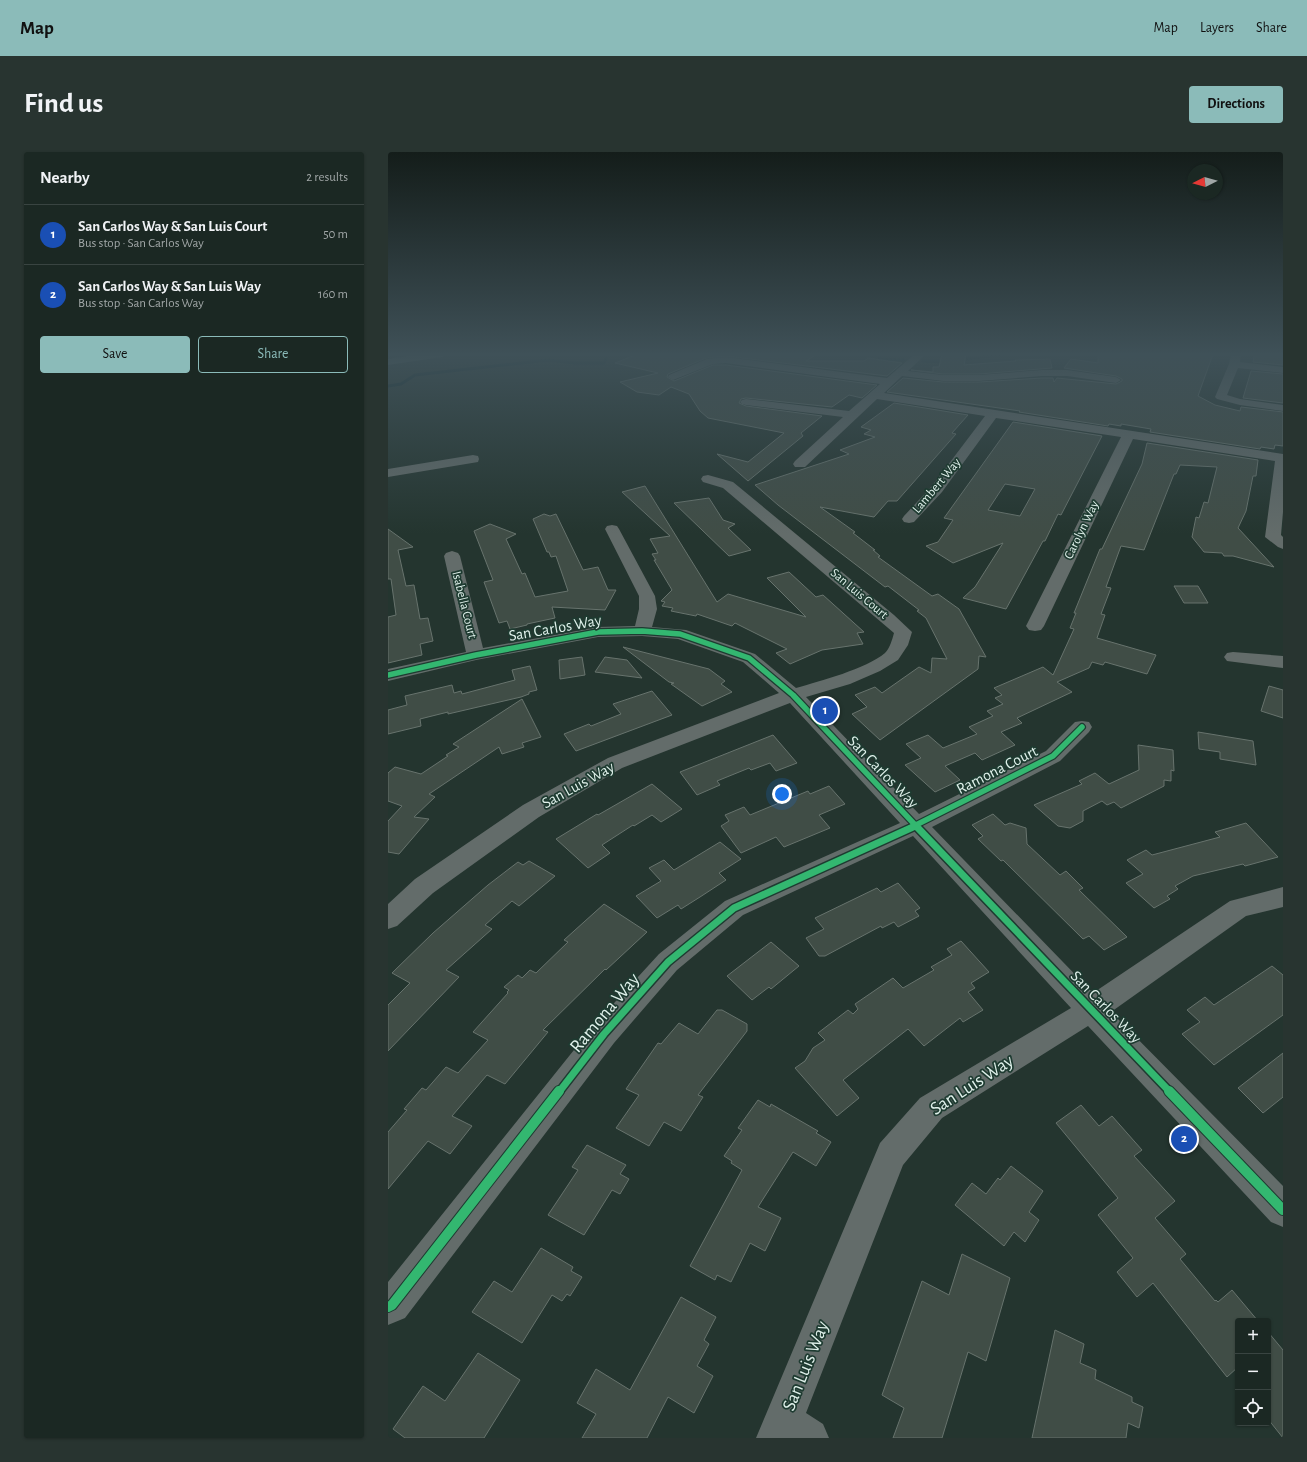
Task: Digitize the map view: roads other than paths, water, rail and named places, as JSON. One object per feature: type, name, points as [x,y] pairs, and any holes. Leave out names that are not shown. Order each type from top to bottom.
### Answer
[{"type":"street","points":[[844,414],[852,415]]},
{"type":"street","points":[[993,414],[1283,458],[1274,537],[1283,544]]},
{"type":"street","name":"Lambert Way","points":[[909,519],[937,489],[993,414]]},
{"type":"street","points":[[800,464],[852,415]]},
{"type":"street","name":"Carolyn Way","points":[[1035,626],[1129,434]]},
{"type":"street","points":[[388,473],[473,459]]},
{"type":"street","name":"San Luis Court","points":[[708,479],[728,485],[902,632],[899,645],[892,656],[873,667],[843,680],[793,696]]},
{"type":"street","points":[[612,529],[647,596],[648,609],[642,631]]},
{"type":"street","name":"Isabella Court","points":[[452,556],[476,655]]},
{"type":"street","name":"San Carlos Way","points":[[388,675],[476,655],[598,632],[642,631],[680,634],[749,658],[793,696],[1283,1210]]},
{"type":"street","points":[[1233,658],[1283,662]]},
{"type":"street","name":"San Luis Way","points":[[388,919],[424,886],[531,811],[615,763],[793,696]]},
{"type":"street","name":"Ramona Court","points":[[916,825],[1053,756],[1082,727]]},
{"type":"street","name":"Ramona Way","points":[[388,1308],[392,1305],[604,1034],[668,962],[734,908],[916,825]]},
{"type":"street","name":"San Luis Way","points":[[790,1432],[891,1154],[932,1108],[1091,1010],[1239,908],[1283,897]]},
{"type":"place","name":"San Carlos Way & San Luis Court","points":[[825,711]]},
{"type":"place","name":"San Carlos Way & San Luis Way","points":[[1184,1139]]}]
